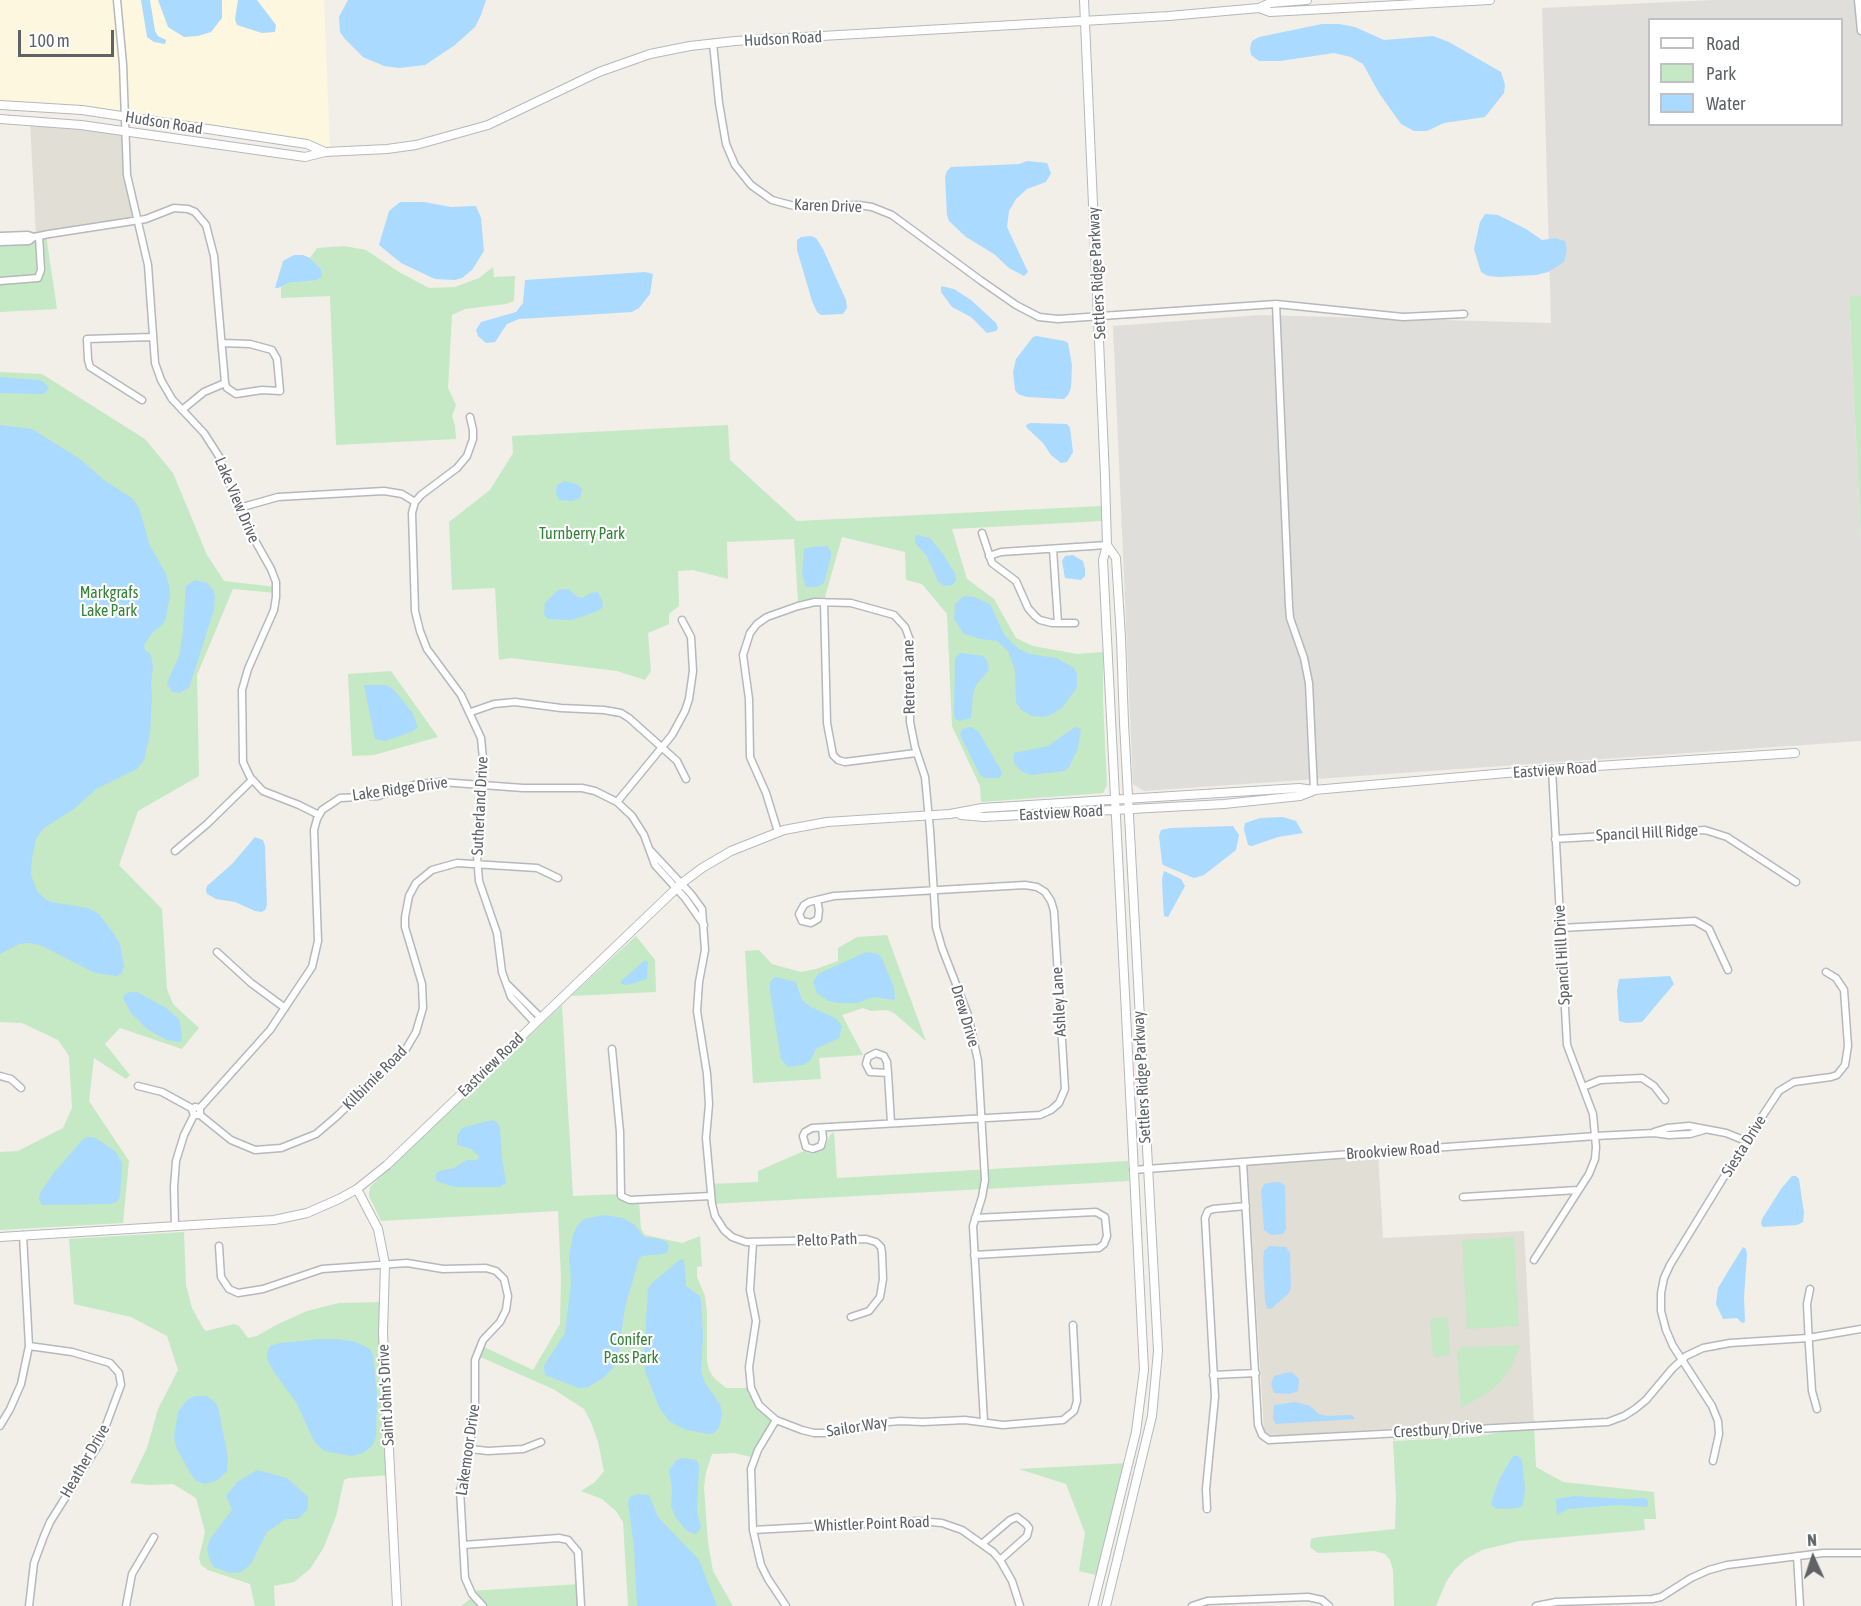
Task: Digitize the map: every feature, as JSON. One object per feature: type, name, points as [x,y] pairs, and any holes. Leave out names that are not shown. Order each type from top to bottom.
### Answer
[{"type":"street","name":"Lake View Drive","points":[[117,0],[123,64],[128,183],[148,265],[154,357],[160,377],[169,394],[204,433],[218,453],[252,538],[271,569],[277,590],[273,612],[248,669],[242,690],[242,756],[252,780]]},
{"type":"street","name":"Settlers Ridge Parkway","points":[[1084,0],[1107,545],[1103,560],[1132,1170],[1144,1370],[1136,1432],[1093,1606]]},
{"type":"street","name":"Hudson Road","points":[[0,119],[58,122],[305,157],[325,152],[416,146],[498,120],[623,63],[650,54],[713,43],[1085,22],[1259,8],[1270,3],[1306,0]]},
{"type":"street","name":"Hudson Road","points":[[1259,8],[1270,12],[1490,0]]},
{"type":"street","points":[[1858,0],[1861,31]]},
{"type":"street","name":"Karen Drive","points":[[713,43],[726,144],[735,165],[751,185],[772,200],[798,207],[859,205],[883,211],[905,223],[1017,305],[1039,317],[1058,319],[1276,304],[1403,317],[1464,314]]},
{"type":"street","name":"Hudson Road","points":[[0,105],[82,110],[125,116],[307,144],[325,152]]},
{"type":"street","points":[[0,242],[29,241],[36,237],[146,219],[174,208],[195,212],[204,221],[214,256],[225,383],[227,388],[236,394],[262,390],[280,391],[277,359],[272,350],[250,344],[222,343]]},
{"type":"street","points":[[0,236],[36,237]]},
{"type":"street","points":[[0,281],[38,278],[41,272],[36,237]]},
{"type":"street","points":[[1276,304],[1289,606],[1290,618],[1308,676],[1314,790]]},
{"type":"street","points":[[142,400],[90,367],[87,339],[152,337]]},
{"type":"street","points":[[182,410],[204,392],[225,383]]},
{"type":"street","points":[[239,508],[278,497],[384,491],[402,494],[415,502],[428,489],[457,468],[467,456],[473,430],[470,417]]},
{"type":"street","name":"Sutherland Drive","points":[[415,502],[411,524],[417,622],[427,649],[461,695],[471,712],[481,738],[484,769],[477,864],[482,892],[497,933],[502,972],[506,982],[537,1020]]},
{"type":"street","points":[[982,533],[989,556],[996,567],[1016,581],[1028,608],[1035,616],[1045,622],[1075,623]]},
{"type":"street","name":"Settlers Ridge Parkway","points":[[1106,1606],[1141,1466],[1155,1390],[1158,1352],[1116,558],[1107,545]]},
{"type":"street","points":[[989,556],[1000,552],[1107,545]]},
{"type":"street","points":[[1053,549],[1058,623]]},
{"type":"street","points":[[824,602],[827,720],[833,755],[838,760],[846,762],[916,753]]},
{"type":"street","name":"Retreat Lane","points":[[778,832],[766,793],[750,757],[750,713],[744,646],[751,631],[765,619],[798,606],[824,602],[846,602],[888,613],[898,618],[907,629],[911,652],[910,717],[916,753],[925,777],[928,816]]},
{"type":"street","points":[[617,802],[680,722],[689,699],[692,684],[691,637],[682,620]]},
{"type":"street","points":[[471,712],[494,704],[515,702],[568,709],[613,711],[629,718],[677,760],[686,779]]},
{"type":"street","name":"Eastview Road","points":[[0,1237],[289,1218],[320,1208],[357,1189],[387,1165],[679,886],[702,868],[731,851],[778,832],[827,822],[928,816],[982,808],[1299,788],[1314,790],[1552,769],[1796,753]]},
{"type":"street","name":"Spancil Hill Drive","points":[[1534,1260],[1593,1166],[1596,1152],[1593,1114],[1567,1045],[1552,769]]},
{"type":"street","points":[[175,851],[207,824],[252,780],[270,795],[319,815],[314,832],[317,952],[310,973],[255,1048],[197,1112],[184,1135],[176,1161],[175,1226]]},
{"type":"street","name":"Lake Ridge Drive","points":[[319,815],[332,802],[346,796],[378,796],[429,782],[582,788],[617,802],[639,825],[650,850],[679,886],[701,907],[705,950],[697,1011],[708,1091],[706,1138],[711,1196]]},
{"type":"street","name":"Eastview Road","points":[[950,814],[984,817],[1245,802],[1300,796],[1314,790]]},
{"type":"street","name":"Drew Drive","points":[[928,816],[934,915],[938,937],[964,1001],[975,1044],[984,1188],[975,1218],[974,1255],[984,1422]]},
{"type":"street","name":"Spancil Hill Ridge","points":[[1555,839],[1694,830],[1712,831],[1727,837],[1796,882]]},
{"type":"street","points":[[410,877],[416,883],[424,875],[441,866],[457,862],[537,868],[558,878]]},
{"type":"street","name":"Kilbirnie Road","points":[[138,1086],[171,1096],[197,1112],[231,1140],[247,1148],[272,1150],[292,1145],[316,1134],[406,1049],[416,1032],[423,1008],[422,984],[408,937],[405,918],[409,896],[416,883]]},
{"type":"street","name":"Ashley Lane","points":[[817,900],[847,894],[1031,885],[1045,892],[1053,905],[1063,1094],[1055,1107],[1040,1115],[822,1128]]},
{"type":"street","points":[[1560,928],[1695,921],[1708,929],[1728,970]]},
{"type":"street","points":[[217,952],[251,983],[285,1008]]},
{"type":"street","name":"Siesta Drive","points":[[1713,1461],[1719,1434],[1718,1421],[1712,1406],[1682,1360],[1666,1330],[1661,1311],[1664,1278],[1746,1141],[1783,1087],[1794,1082],[1837,1075],[1845,1065],[1848,1046],[1844,990],[1836,978],[1826,972]]},
{"type":"street","points":[[612,1049],[620,1119],[621,1196],[630,1200],[711,1196]]},
{"type":"street","points":[[888,1073],[891,1123]]},
{"type":"street","points":[[0,1076],[11,1079],[21,1088]]},
{"type":"street","points":[[1583,1087],[1600,1080],[1642,1078],[1654,1086],[1665,1100]]},
{"type":"street","name":"Brookview Road","points":[[1132,1170],[1654,1133],[1667,1128],[1689,1126],[1726,1133],[1746,1141]]},
{"type":"street","name":"Crestbury Drive","points":[[1243,1162],[1259,1430],[1265,1438],[1276,1440],[1608,1422],[1623,1416],[1646,1400],[1672,1369],[1682,1360],[1703,1348],[1719,1344],[1808,1338],[1861,1329]]},
{"type":"street","name":"Saint John's Drive","points":[[357,1189],[378,1229],[385,1264],[383,1333],[397,1606]]},
{"type":"street","points":[[1463,1197],[1578,1190]]},
{"type":"street","name":"Pelto Path","points":[[711,1196],[715,1216],[724,1230],[739,1240],[753,1243],[866,1239],[876,1242],[881,1247],[882,1253],[883,1279],[880,1297],[869,1311],[851,1317]]},
{"type":"street","points":[[1206,1509],[1206,1487],[1215,1400],[1205,1218],[1208,1211],[1213,1209],[1246,1206]]},
{"type":"street","points":[[974,1255],[1099,1248],[1104,1244],[1107,1236],[1105,1217],[1096,1212],[975,1218]]},
{"type":"street","points":[[0,1426],[21,1384],[29,1346],[23,1235]]},
{"type":"street","name":"Sailor Way","points":[[753,1243],[750,1290],[756,1321],[749,1378],[754,1397],[759,1405],[776,1420],[802,1430],[837,1432],[890,1421],[965,1420],[1003,1425],[1057,1422],[1070,1416],[1077,1401],[1073,1325]]},
{"type":"street","points":[[219,1246],[221,1276],[229,1289],[238,1293],[263,1289],[322,1269],[385,1264]]},
{"type":"street","name":"Lakemoor Drive","points":[[385,1264],[415,1263],[446,1270],[486,1268],[496,1271],[505,1281],[508,1296],[505,1313],[483,1340],[475,1360],[475,1408],[466,1472],[460,1490],[467,1585],[483,1606]]},
{"type":"street","points":[[1810,1289],[1807,1304],[1808,1338],[1812,1391],[1818,1409]]},
{"type":"street","name":"Heather Drive","points":[[29,1346],[72,1352],[103,1360],[119,1373],[121,1385],[99,1444],[50,1521],[33,1569],[29,1606]]},
{"type":"street","points":[[1213,1375],[1256,1373]]},
{"type":"street","points":[[776,1420],[758,1450],[751,1469],[753,1530],[761,1565],[786,1606]]},
{"type":"street","points":[[470,1449],[488,1451],[525,1449],[541,1442]]},
{"type":"street","points":[[983,1543],[1010,1520],[1017,1517],[1026,1524],[1029,1528],[1027,1536],[1000,1560]]},
{"type":"street","name":"Whistler Point Road","points":[[753,1530],[833,1524],[930,1521],[962,1530],[983,1543],[1000,1560],[1012,1581],[1020,1606]]},
{"type":"street","points":[[126,1606],[132,1574],[154,1537]]},
{"type":"street","points":[[463,1545],[559,1538],[568,1540],[578,1555],[582,1606]]},
{"type":"street","points":[[1536,1606],[1556,1602],[1653,1599],[1661,1597],[1709,1570],[1743,1562],[1823,1553],[1861,1553]]},
{"type":"street","points":[[1797,1556],[1800,1606]]},
{"type":"street","points":[[1192,1606],[1207,1601],[1308,1597],[1322,1600],[1329,1606]]},
{"type":"shaded area","points":[[0,0],[324,0],[330,152],[307,144],[125,116],[0,105]]},
{"type":"shaded area","points":[[1713,0],[1861,0],[1861,296],[1849,297],[1861,541],[1861,741],[1144,791],[1133,784],[1113,326],[1260,315],[1551,323],[1542,8]]},
{"type":"shaded area","points":[[30,121],[125,131],[127,179],[136,220],[36,237]]},
{"type":"shaded area","points":[[1378,1152],[1383,1238],[1524,1231],[1534,1422],[1276,1436],[1270,1436],[1264,1430],[1248,1173],[1244,1171],[1243,1162]]},
{"type":"green space","points":[[46,235],[57,309],[0,312],[0,242],[28,241]]},
{"type":"green space","points":[[344,246],[366,250],[429,288],[455,287],[479,278],[493,267],[494,277],[515,276],[514,301],[465,309],[452,315],[448,388],[456,405],[452,416],[456,439],[336,445],[330,296],[281,298],[281,286],[320,279],[321,269],[310,258],[317,248]]},
{"type":"green space","points":[[1849,296],[1861,296],[1861,541]]},
{"type":"green space","name":"Markgrafs Lake Park","points":[[0,372],[42,374],[145,439],[173,473],[207,555],[224,581],[276,587],[277,593],[233,589],[197,675],[199,776],[138,811],[119,865],[162,909],[167,989],[173,1004],[199,1028],[182,1049],[120,1028],[105,1044],[130,1075],[126,1079],[94,1058],[89,1101],[129,1161],[123,1223],[0,1230],[0,1152],[18,1151],[63,1128],[72,1108],[69,1056],[58,1040],[22,1023],[0,1022]]},
{"type":"green space","name":"Turnberry Park","points":[[728,425],[730,460],[797,521],[1102,506],[1102,521],[952,529],[967,579],[994,599],[1016,638],[1033,646],[1077,654],[1103,652],[1107,785],[1103,793],[981,802],[980,786],[952,726],[947,614],[922,584],[906,580],[905,552],[842,537],[825,597],[798,601],[794,539],[727,542],[728,579],[693,570],[678,571],[679,606],[669,614],[669,624],[648,633],[651,671],[645,680],[617,671],[510,658],[499,660],[495,588],[452,590],[449,522],[490,490],[513,453],[512,436]]},
{"type":"green space","points":[[391,671],[438,737],[374,755],[352,756],[348,674]]},
{"type":"green space","points":[[887,935],[926,1041],[894,1013],[887,1010],[871,1011],[863,1008],[842,1015],[863,1055],[819,1058],[821,1079],[753,1083],[745,951],[759,950],[772,964],[801,972],[838,961],[838,948],[857,937]]},
{"type":"green space","points":[[636,936],[655,960],[656,992],[571,996]]},
{"type":"green space","name":"Conifer Pass Park","points":[[562,1005],[573,1196],[621,1194],[621,1196],[639,1200],[641,1229],[645,1235],[682,1243],[700,1236],[702,1266],[697,1267],[697,1277],[705,1296],[709,1370],[714,1378],[726,1388],[751,1388],[754,1397],[776,1420],[755,1458],[735,1453],[712,1454],[706,1472],[704,1487],[708,1543],[713,1571],[733,1606],[628,1606],[623,1522],[616,1511],[602,1499],[581,1491],[595,1482],[604,1471],[598,1442],[584,1409],[553,1389],[476,1355],[480,1345],[533,1370],[560,1324],[561,1278],[558,1211],[381,1221],[369,1196],[370,1187]]},
{"type":"green space","points":[[834,1132],[837,1178],[1128,1161],[1129,1181],[712,1204],[710,1184],[758,1182],[758,1171],[804,1151],[812,1154],[821,1151]]},
{"type":"green space","points":[[184,1232],[186,1285],[192,1308],[206,1331],[234,1324],[239,1326],[248,1338],[257,1336],[307,1311],[339,1303],[384,1302],[391,1475],[344,1480],[336,1516],[324,1547],[310,1569],[294,1582],[274,1586],[275,1606],[255,1606],[250,1584],[208,1570],[201,1565],[199,1558],[205,1532],[196,1498],[173,1484],[130,1483],[147,1448],[158,1409],[178,1370],[167,1336],[131,1317],[74,1304],[69,1239]]},
{"type":"green space","points":[[1514,1237],[1519,1326],[1467,1329],[1462,1240]]},
{"type":"green space","points":[[1448,1317],[1450,1356],[1433,1357],[1430,1319]]},
{"type":"green space","points":[[1520,1345],[1513,1364],[1501,1381],[1489,1392],[1461,1408],[1457,1352],[1462,1347]]},
{"type":"green space","points":[[1534,1426],[1536,1467],[1563,1482],[1654,1492],[1656,1519],[1644,1519],[1645,1530],[1519,1541],[1482,1550],[1466,1559],[1455,1569],[1446,1582],[1436,1606],[1394,1606],[1393,1570],[1385,1554],[1375,1551],[1318,1553],[1310,1547],[1311,1539],[1319,1537],[1395,1529],[1393,1441],[1474,1437]]},
{"type":"green space","points":[[1466,1433],[1466,1436],[1393,1440],[1393,1437]]},
{"type":"green space","points":[[1129,1463],[1100,1576],[1079,1571],[1085,1533],[1066,1484],[1019,1469]]},
{"type":"green space","points":[[580,1584],[581,1606],[461,1606],[473,1597],[470,1591]]},
{"type":"water","points":[[141,0],[150,0],[155,31],[158,36],[166,40],[165,44],[154,42],[147,37]]},
{"type":"water","points":[[158,0],[222,0],[222,18],[211,32],[184,37],[168,27]]},
{"type":"water","points":[[238,0],[257,0],[276,25],[275,32],[262,33],[237,25],[235,19]]},
{"type":"water","points":[[348,0],[486,0],[475,27],[455,45],[425,65],[399,68],[384,66],[363,57],[345,39],[340,32],[339,17]]},
{"type":"water","points":[[1322,24],[1355,27],[1384,40],[1433,36],[1449,42],[1501,72],[1505,85],[1504,93],[1485,117],[1444,123],[1427,131],[1414,131],[1401,124],[1379,93],[1363,64],[1351,57],[1334,53],[1280,61],[1259,61],[1251,55],[1252,41],[1259,37]]},
{"type":"water","points":[[1027,161],[1047,163],[1051,173],[1046,182],[1027,189],[1016,199],[1009,211],[1007,227],[1028,272],[1024,276],[966,237],[949,221],[945,177],[951,167],[1019,164]]},
{"type":"water","points":[[400,202],[424,202],[451,207],[476,206],[481,218],[484,251],[472,270],[462,278],[455,280],[435,279],[401,263],[379,245],[389,211]]},
{"type":"water","points":[[1485,214],[1498,215],[1542,240],[1555,238],[1565,241],[1567,249],[1564,262],[1548,272],[1536,275],[1500,277],[1488,276],[1481,272],[1474,249],[1480,222]]},
{"type":"water","points":[[811,236],[816,238],[823,249],[846,300],[847,308],[843,314],[821,315],[812,301],[797,250],[797,240]]},
{"type":"water","points":[[294,255],[310,258],[321,269],[322,277],[317,280],[288,283],[275,288],[283,261]]},
{"type":"water","points":[[645,272],[653,274],[650,294],[639,308],[632,312],[519,319],[507,324],[495,342],[486,343],[478,336],[476,330],[481,322],[516,312],[523,303],[525,280]]},
{"type":"water","points":[[941,286],[954,289],[971,300],[996,323],[998,328],[996,331],[987,333],[971,317],[952,307],[941,292]]},
{"type":"water","points":[[1036,336],[1068,343],[1072,365],[1071,388],[1064,399],[1027,397],[1018,394],[1015,390],[1013,372],[1016,359]]},
{"type":"water","points":[[0,377],[40,380],[49,389],[43,394],[0,393]]},
{"type":"water","points":[[1030,423],[1067,424],[1070,428],[1073,452],[1067,462],[1061,463],[1051,455],[1043,443],[1027,428],[1026,425]]},
{"type":"water","points":[[0,425],[32,429],[80,459],[104,480],[133,499],[139,508],[150,546],[165,572],[169,585],[170,596],[166,617],[163,624],[153,632],[144,645],[145,650],[151,655],[153,666],[150,733],[144,760],[137,769],[96,789],[74,809],[44,828],[36,839],[32,858],[31,875],[37,891],[44,898],[51,902],[88,908],[99,914],[114,934],[120,944],[124,966],[122,973],[117,976],[95,973],[40,945],[19,944],[0,954]]},
{"type":"water","points":[[565,481],[578,485],[582,489],[580,498],[572,501],[559,500],[556,492],[557,485]]},
{"type":"water","points":[[917,535],[930,538],[943,554],[955,574],[956,581],[952,585],[945,586],[938,582],[927,556],[915,543]]},
{"type":"water","points":[[827,546],[831,556],[824,583],[817,587],[806,587],[802,575],[804,549]]},
{"type":"water","points":[[1073,555],[1083,561],[1085,576],[1081,580],[1065,578],[1062,561],[1065,556]]},
{"type":"water","points":[[195,580],[207,583],[213,590],[214,610],[189,688],[179,693],[172,692],[167,683],[179,656],[186,586]]},
{"type":"water","points":[[568,589],[582,598],[598,592],[603,607],[598,611],[571,620],[548,619],[544,614],[545,603],[558,590]]},
{"type":"water","points":[[964,596],[974,597],[990,604],[1004,635],[1019,649],[1030,654],[1056,658],[1074,668],[1077,674],[1077,688],[1062,708],[1043,717],[1032,716],[1020,709],[1016,702],[1015,670],[1008,651],[997,641],[964,634],[954,619],[955,604]]},
{"type":"water","points":[[960,653],[983,656],[987,660],[989,670],[976,685],[971,718],[960,721],[955,719],[954,715],[955,658]]},
{"type":"water","points":[[364,685],[386,685],[394,690],[412,712],[418,727],[411,732],[385,741],[375,739]]},
{"type":"water","points":[[971,727],[978,731],[1002,772],[1000,778],[985,778],[980,775],[960,735],[962,729]]},
{"type":"water","points":[[1075,727],[1081,729],[1078,748],[1069,767],[1064,771],[1031,775],[1021,771],[1014,763],[1014,753],[1048,746]]},
{"type":"water","points":[[1283,817],[1296,821],[1303,833],[1278,837],[1252,846],[1248,845],[1244,829],[1245,823],[1260,818]]},
{"type":"water","points":[[1233,826],[1239,835],[1236,850],[1204,875],[1194,878],[1163,865],[1159,836],[1161,830]]},
{"type":"water","points":[[255,837],[263,840],[265,846],[267,905],[262,912],[235,902],[216,899],[207,894],[206,890],[207,886],[232,864]]},
{"type":"water","points":[[1164,871],[1181,879],[1185,886],[1168,917],[1164,916],[1162,879]]},
{"type":"water","points":[[866,952],[878,954],[882,958],[894,988],[895,1000],[874,997],[857,1003],[838,1003],[828,1001],[817,993],[813,982],[818,974]]},
{"type":"water","points":[[645,960],[648,962],[647,979],[627,985],[621,984],[621,981]]},
{"type":"water","points":[[1670,976],[1674,984],[1642,1022],[1619,1021],[1617,991],[1619,979]]},
{"type":"water","points":[[775,977],[796,982],[802,1000],[811,1007],[835,1018],[842,1026],[839,1038],[816,1049],[810,1061],[803,1065],[788,1067],[781,1059],[770,991],[770,982]]},
{"type":"water","points":[[130,992],[137,992],[166,1008],[179,1019],[182,1040],[180,1042],[167,1040],[147,1029],[131,1013],[123,998]]},
{"type":"water","points":[[492,1120],[497,1122],[500,1128],[506,1183],[499,1187],[454,1187],[436,1181],[436,1174],[440,1171],[480,1157],[471,1149],[457,1145],[457,1136],[462,1128]]},
{"type":"water","points":[[96,1138],[116,1152],[122,1163],[120,1197],[117,1202],[42,1205],[39,1199],[40,1193],[83,1139]]},
{"type":"water","points":[[1792,1176],[1799,1179],[1804,1213],[1803,1222],[1797,1225],[1763,1227],[1762,1219]]},
{"type":"water","points":[[1280,1182],[1285,1186],[1286,1229],[1283,1234],[1271,1235],[1264,1230],[1261,1190],[1264,1184]]},
{"type":"water","points":[[605,1215],[623,1218],[635,1225],[644,1237],[660,1239],[667,1242],[669,1247],[667,1253],[642,1256],[639,1259],[625,1307],[618,1357],[614,1367],[603,1378],[588,1387],[579,1388],[545,1375],[544,1366],[565,1333],[571,1283],[569,1256],[573,1235],[577,1226],[584,1219]]},
{"type":"water","points":[[1269,1246],[1286,1247],[1290,1253],[1291,1287],[1289,1293],[1271,1309],[1267,1308],[1265,1300],[1263,1260],[1264,1251]]},
{"type":"water","points":[[1743,1247],[1747,1254],[1745,1322],[1742,1323],[1737,1318],[1723,1319],[1716,1304],[1718,1288]]},
{"type":"water","points":[[681,1259],[684,1260],[686,1286],[700,1296],[701,1301],[703,1335],[701,1371],[705,1383],[720,1404],[722,1415],[719,1428],[714,1433],[684,1429],[669,1421],[659,1407],[645,1371],[648,1289]]},
{"type":"water","points":[[321,1339],[356,1342],[370,1349],[373,1355],[377,1396],[376,1437],[372,1446],[363,1453],[352,1456],[324,1451],[314,1441],[296,1402],[267,1359],[270,1346]]},
{"type":"water","points":[[1290,1372],[1299,1379],[1298,1391],[1290,1394],[1274,1393],[1271,1384],[1274,1376]]},
{"type":"water","points":[[195,1396],[206,1396],[218,1407],[228,1457],[227,1471],[218,1480],[205,1484],[196,1481],[189,1471],[177,1449],[174,1438],[178,1412],[186,1401]]},
{"type":"water","points":[[1295,1402],[1310,1406],[1319,1414],[1352,1415],[1355,1419],[1276,1424],[1273,1419],[1274,1405]]},
{"type":"water","points":[[1513,1456],[1518,1456],[1522,1460],[1525,1489],[1523,1505],[1518,1508],[1496,1509],[1492,1505],[1492,1500],[1499,1480]]},
{"type":"water","points":[[682,1458],[696,1460],[699,1465],[697,1513],[701,1525],[700,1530],[695,1534],[687,1531],[676,1518],[671,1506],[672,1489],[669,1471],[676,1460]]},
{"type":"water","points":[[257,1470],[287,1478],[308,1497],[308,1509],[298,1519],[286,1519],[267,1532],[251,1564],[241,1572],[230,1573],[214,1567],[207,1549],[210,1539],[232,1510],[226,1496],[237,1482]]},
{"type":"water","points":[[638,1494],[649,1495],[658,1517],[699,1560],[717,1606],[637,1606],[634,1547],[628,1503],[630,1497]]},
{"type":"water","points":[[1575,1496],[1645,1498],[1648,1505],[1646,1507],[1619,1505],[1568,1509],[1557,1515],[1556,1499]]}]
